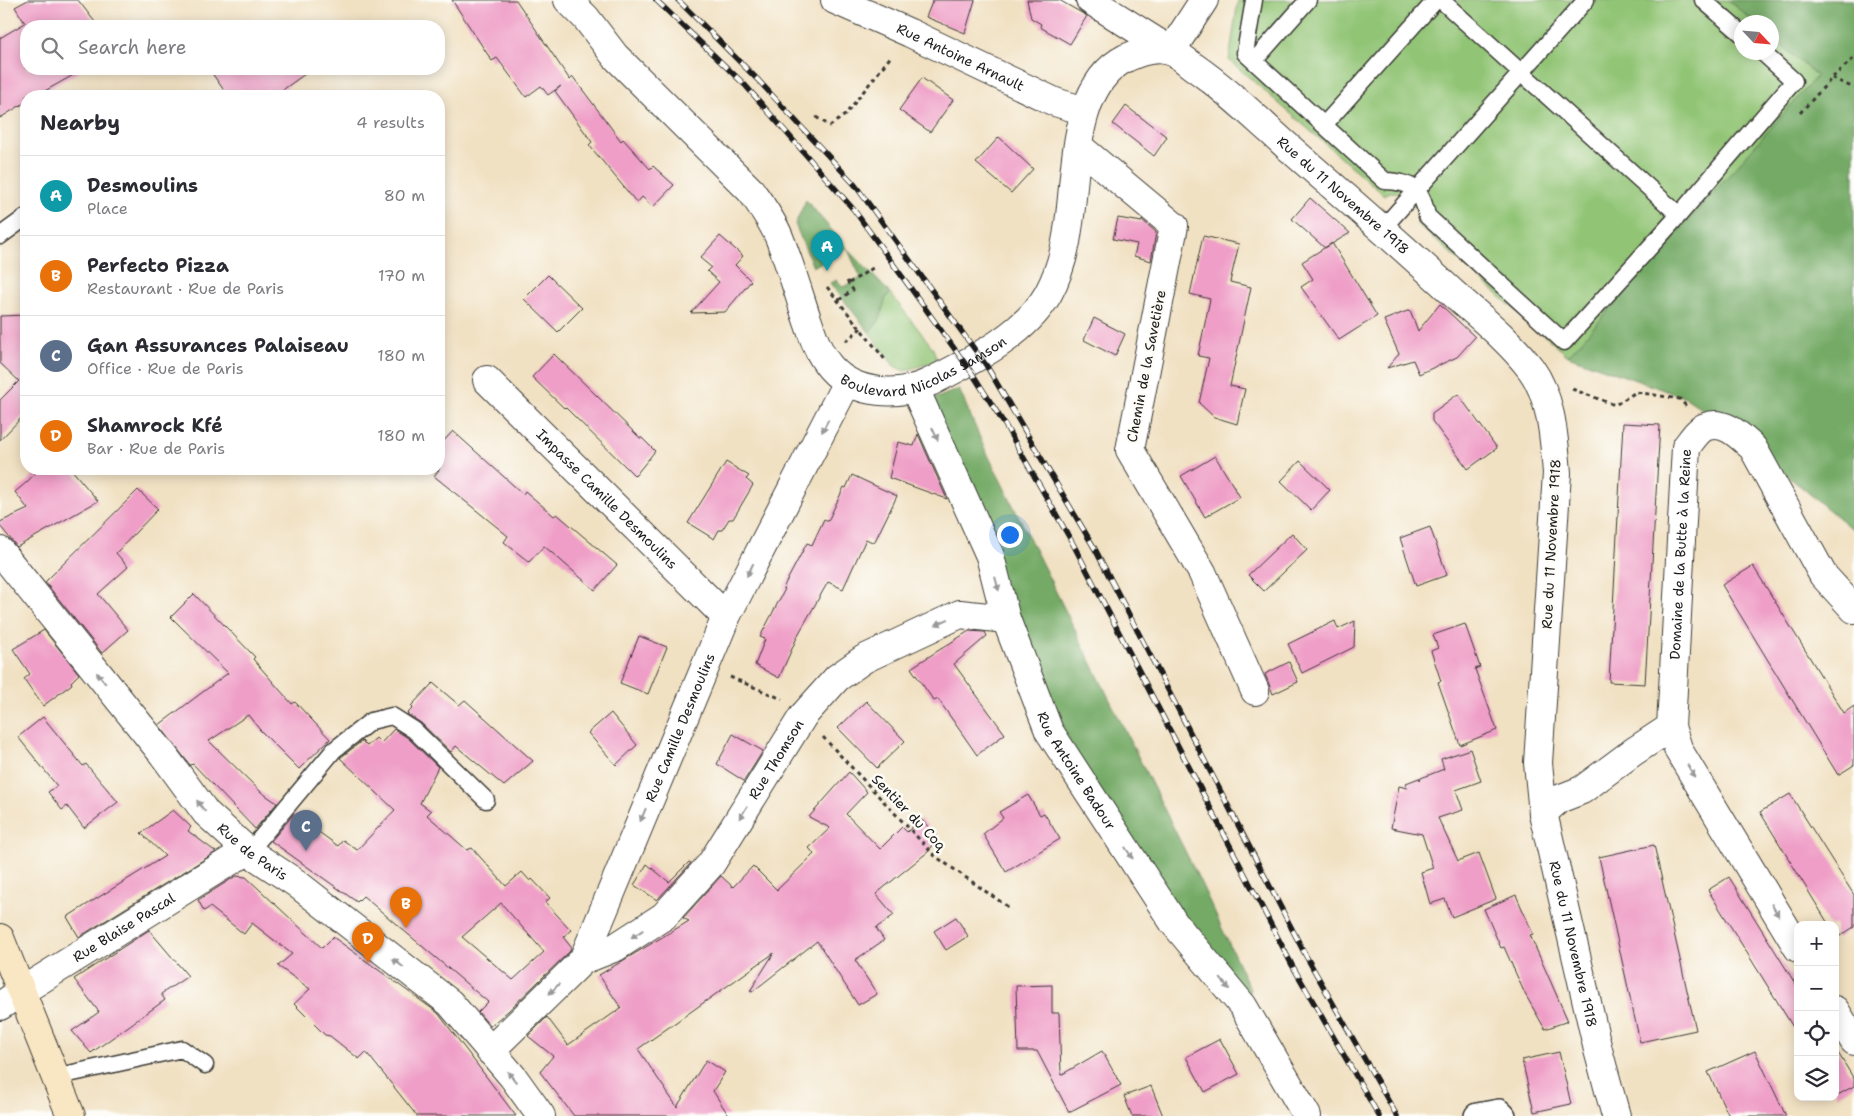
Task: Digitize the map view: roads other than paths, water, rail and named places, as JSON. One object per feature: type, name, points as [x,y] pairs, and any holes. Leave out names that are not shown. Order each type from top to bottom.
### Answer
[{"type":"main road","points":[[0,938],[71,1116]]},
{"type":"street","name":"Boulevard Nicolas Samson","points":[[568,0],[586,18],[615,56],[751,191],[767,213],[779,235],[818,351],[832,369],[847,382],[872,390],[896,391],[915,389],[1008,337],[1022,326],[1048,294],[1065,248],[1078,146],[1085,111],[1092,94],[1100,81],[1121,61],[1150,50],[1171,51]]},
{"type":"street","name":"Rue Antoine Arnault","points":[[835,0],[910,33],[1055,102],[1085,111]]},
{"type":"street","points":[[1090,0],[1171,51],[1204,0]]},
{"type":"street","name":"Rue du 11 Novembre 1918","points":[[1171,51],[1211,78],[1502,337],[1531,370],[1542,389],[1553,428],[1557,473],[1538,763],[1543,813],[1596,1040],[1616,1116]]},
{"type":"street","name":"Chemin de la Savetière","points":[[1078,146],[1174,226],[1130,450],[1202,572],[1254,691]]},
{"type":"street","name":"Impasse Camille Desmoulins","points":[[486,380],[726,617]]},
{"type":"street","name":"Rue Camille Desmoulins","points":[[490,1051],[582,960],[726,617],[847,382]]},
{"type":"street","name":"Rue Antoine Badour","points":[[915,389],[990,556],[1006,620],[1049,731],[1174,923],[1243,1006],[1306,1116]]},
{"type":"street","name":"Domaine de la Butte à la Reine","points":[[1794,941],[1679,751],[1671,727],[1686,447],[1704,428],[1720,424],[1738,434],[1753,448],[1823,575],[1854,609]]},
{"type":"street","name":"Rue de Paris","points":[[0,551],[162,753],[206,813],[249,852],[296,883],[450,1003],[513,1077],[541,1116]]},
{"type":"street","name":"Rue Thomson","points":[[582,960],[616,947],[664,916],[711,864],[806,713],[837,678],[864,659],[960,614],[1006,620]]},
{"type":"street","points":[[1543,813],[1558,799],[1582,790],[1633,752],[1671,727]]},
{"type":"street","name":"Rue Blaise Pascal","points":[[0,1006],[249,852]]},
{"type":"street","points":[[1836,1011],[1854,1041]]},
{"type":"street","points":[[1477,1116],[1500,1112],[1503,1116]]},
{"type":"lane","points":[[1254,0],[1245,53],[1385,181],[1407,184],[1417,189],[1422,195],[1427,216],[1564,342],[1680,214],[1794,81],[1771,60]]},
{"type":"lane","points":[[1254,61],[1308,0]]},
{"type":"lane","points":[[1324,125],[1436,0]]},
{"type":"lane","points":[[1441,0],[1680,214]]},
{"type":"lane","points":[[1382,229],[1586,0]]},
{"type":"lane","points":[[1704,0],[1734,27]]},
{"type":"lane","points":[[0,236],[20,221]]},
{"type":"lane","points":[[249,852],[334,750],[371,721],[392,716],[414,730],[486,800]]},
{"type":"lane","points":[[55,1076],[182,1049],[206,1066]]},
{"type":"railway","points":[[656,0],[745,85],[854,210],[972,373],[1005,425],[1072,542],[1292,965],[1379,1116]]},
{"type":"railway","points":[[678,0],[759,81],[855,185],[986,365],[1095,549],[1306,956],[1397,1116]]},
{"type":"place","name":"Desmoulins","points":[[827,271]]},
{"type":"place","name":"Gan Assurances Palaiseau","points":[[306,851]]},
{"type":"place","name":"Perfecto Pizza","points":[[406,928]]},
{"type":"place","name":"Shamrock Kfé","points":[[368,963]]}]
